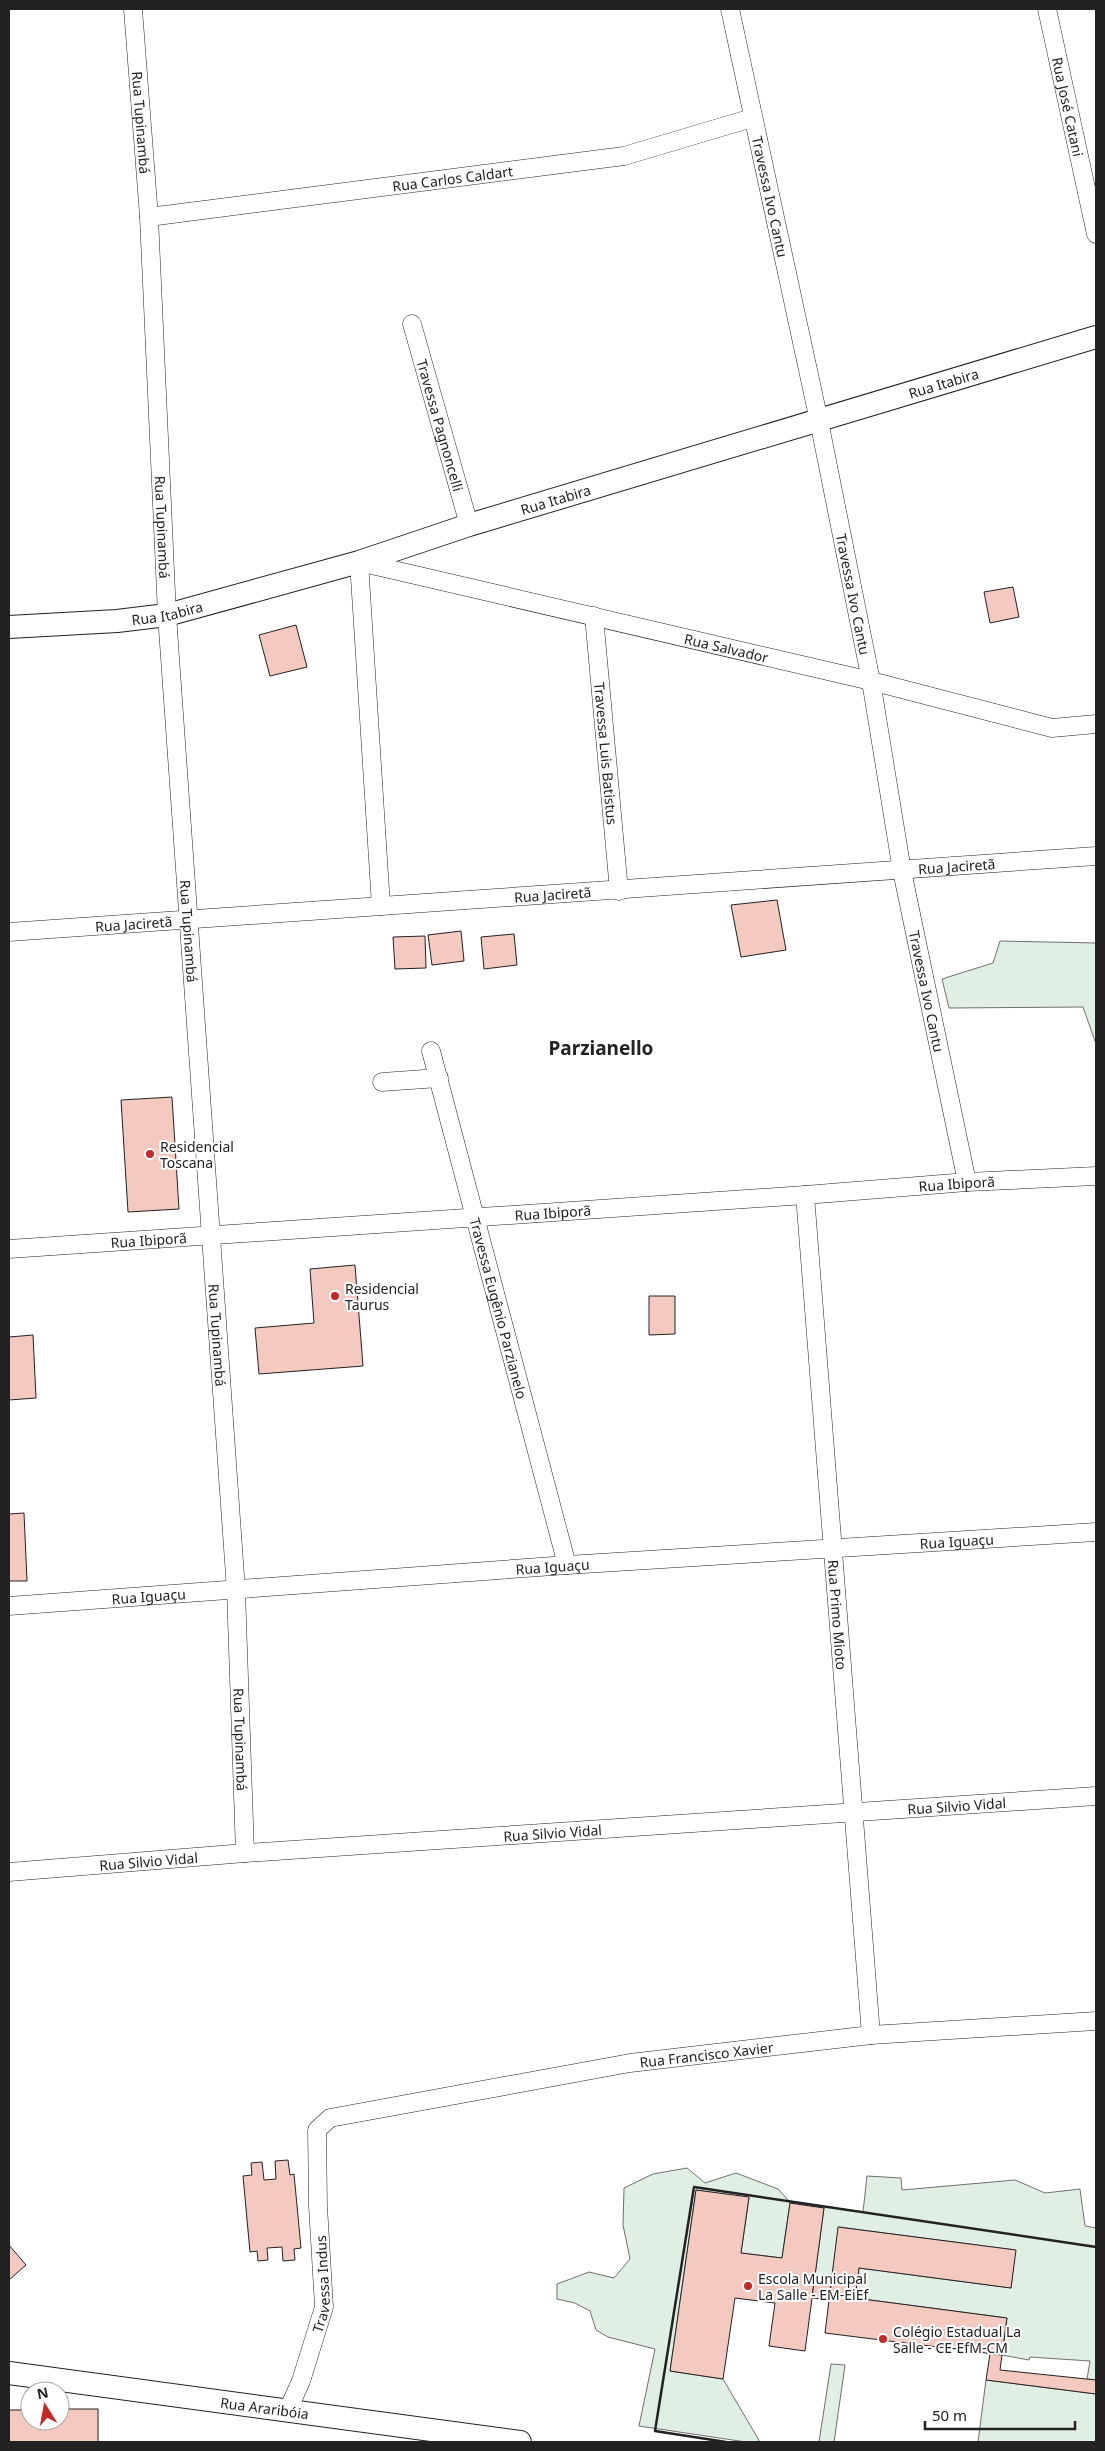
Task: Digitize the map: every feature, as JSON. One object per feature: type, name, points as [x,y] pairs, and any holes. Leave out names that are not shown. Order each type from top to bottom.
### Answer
[{"type":"street","name":"Rua Tupinambá","points":[[133,9],[149,217],[167,615],[236,1590],[245,1852]]},
{"type":"street","name":"Travessa Ivo Cantu","points":[[730,9],[752,118],[819,421],[871,681],[902,872],[967,1182]]},
{"type":"street","name":"Rua José Catani","points":[[1047,9],[1096,234]]},
{"type":"street","name":"Rua Carlos Caldart","points":[[149,217],[624,156],[752,118]]},
{"type":"street","name":"Travessa Pagnoncelli","points":[[412,324],[469,525]]},
{"type":"street","name":"Rua Itabira","points":[[9,627],[117,621],[167,615],[359,562],[469,525],[1096,337]]},
{"type":"street","name":"Rua Salvador","points":[[359,562],[871,681],[1052,728],[1096,724]]},
{"type":"street","points":[[359,562],[381,906]]},
{"type":"street","name":"Travessa Luis Batistus","points":[[594,616],[619,891]]},
{"type":"street","name":"Rua Jaciretã","points":[[9,932],[902,872],[1096,856]]},
{"type":"street","name":"Travessa Eugênio Parzianelo","points":[[432,1051],[567,1566]]},
{"type":"street","points":[[382,1082],[439,1078]]},
{"type":"street","name":"Rua Ibiporã","points":[[9,1249],[805,1195],[967,1182],[1096,1176]]},
{"type":"street","name":"Rua Primo Mioto","points":[[805,1195],[871,2035]]},
{"type":"street","name":"Rua Iguaçu","points":[[9,1606],[567,1566],[1096,1532]]},
{"type":"street","name":"Rua Silvio Vidal","points":[[9,1872],[245,1852],[1096,1796]]},
{"type":"street","name":"Rua Francisco Xavier","points":[[323,2122],[330,2118],[630,2063],[871,2035],[1096,2021]]},
{"type":"street","name":"Travessa Indus","points":[[288,2410],[301,2380],[324,2307],[317,2130],[323,2122]]},
{"type":"street","name":"Rua Araribóia","points":[[9,2373],[288,2410],[461,2438],[520,2442]]},
{"type":"green space","points":[[1000,941],[1096,943],[1096,1044],[1083,1007],[949,1008],[942,979],[993,963]]},
{"type":"green space","points":[[687,2168],[705,2183],[736,2173],[778,2189],[789,2201],[863,2212],[867,2176],[901,2178],[902,2190],[1015,2180],[1045,2193],[1080,2189],[1085,2226],[1096,2228],[1096,2380],[1087,2379],[1090,2361],[1030,2357],[1029,2360],[1002,2355],[1007,2318],[855,2298],[859,2268],[1011,2288],[1015,2250],[839,2227],[832,2277],[815,2275],[824,2208],[790,2203],[782,2258],[741,2253],[749,2198],[696,2190],[670,2371],[723,2379],[760,2442],[746,2442],[639,2426],[655,2349],[608,2337],[596,2330],[590,2311],[575,2303],[557,2299],[557,2284],[589,2272],[614,2278],[630,2259],[623,2225],[624,2188],[653,2174]]},
{"type":"green space","points":[[831,2364],[845,2365],[834,2442],[819,2442]]},
{"type":"green space","points":[[986,2380],[1096,2394],[1096,2442],[978,2442]]},
{"type":"building","points":[[1013,587],[1019,617],[990,623],[984,592]]},
{"type":"building","points":[[296,625],[307,667],[270,676],[259,635]]},
{"type":"building","points":[[777,900],[786,950],[741,957],[731,905]]},
{"type":"building","points":[[461,931],[464,961],[432,965],[428,935]]},
{"type":"building","points":[[514,934],[517,965],[484,969],[481,937]]},
{"type":"building","points":[[425,936],[426,968],[395,969],[393,937]]},
{"type":"building","name":"Residencial Toscana","points":[[172,1097],[179,1209],[128,1212],[121,1100]]},
{"type":"building","name":"Residencial Taurus","points":[[355,1265],[363,1366],[259,1374],[255,1328],[314,1323],[310,1269]]},
{"type":"building","points":[[649,1296],[675,1296],[675,1334],[649,1335]]},
{"type":"building","points":[[33,1335],[36,1398],[9,1400],[9,1337]]},
{"type":"building","points":[[24,1513],[27,1581],[9,1581],[9,1514]]},
{"type":"building","points":[[288,2160],[290,2175],[294,2174],[301,2248],[294,2249],[295,2260],[283,2261],[282,2247],[267,2248],[268,2260],[258,2261],[257,2251],[250,2252],[243,2176],[252,2175],[251,2163],[262,2162],[264,2180],[276,2179],[275,2161]]},
{"type":"building","name":"Escola Municipal La Salle - EM-EiEf","points":[[696,2190],[749,2197],[741,2253],[782,2258],[790,2203],[824,2208],[805,2351],[769,2346],[775,2303],[735,2298],[723,2379],[670,2371]]},
{"type":"building","name":"Colégio Estadual La Salle - CE-EfM-CM","points":[[838,2227],[1016,2250],[1011,2288],[859,2268],[855,2298],[1007,2318],[1002,2355],[825,2333]]},
{"type":"building","points":[[9,2245],[26,2265],[9,2280]]},
{"type":"building","points":[[815,2275],[832,2277],[829,2300],[812,2298]]},
{"type":"building","points":[[990,2354],[1002,2355],[1000,2370],[1096,2380],[1096,2394],[986,2380]]},
{"type":"building","points":[[70,2409],[98,2409],[98,2442],[9,2442],[9,2410],[20,2410],[20,2431],[70,2431]]},
{"type":"wall","points":[[726,2442],[655,2431],[694,2187],[1096,2247]]},
{"type":"place","name":"Residencial Toscana","points":[[150,1154]]},
{"type":"place","name":"Residencial Taurus","points":[[335,1296]]},
{"type":"place","name":"Escola Municipal La Salle - EM-EiEf","points":[[748,2286]]},
{"type":"place","name":"Colégio Estadual La Salle - CE-EfM-CM","points":[[883,2339]]},
{"type":"district","name":"Parzianello","points":[[601,1048]]}]
